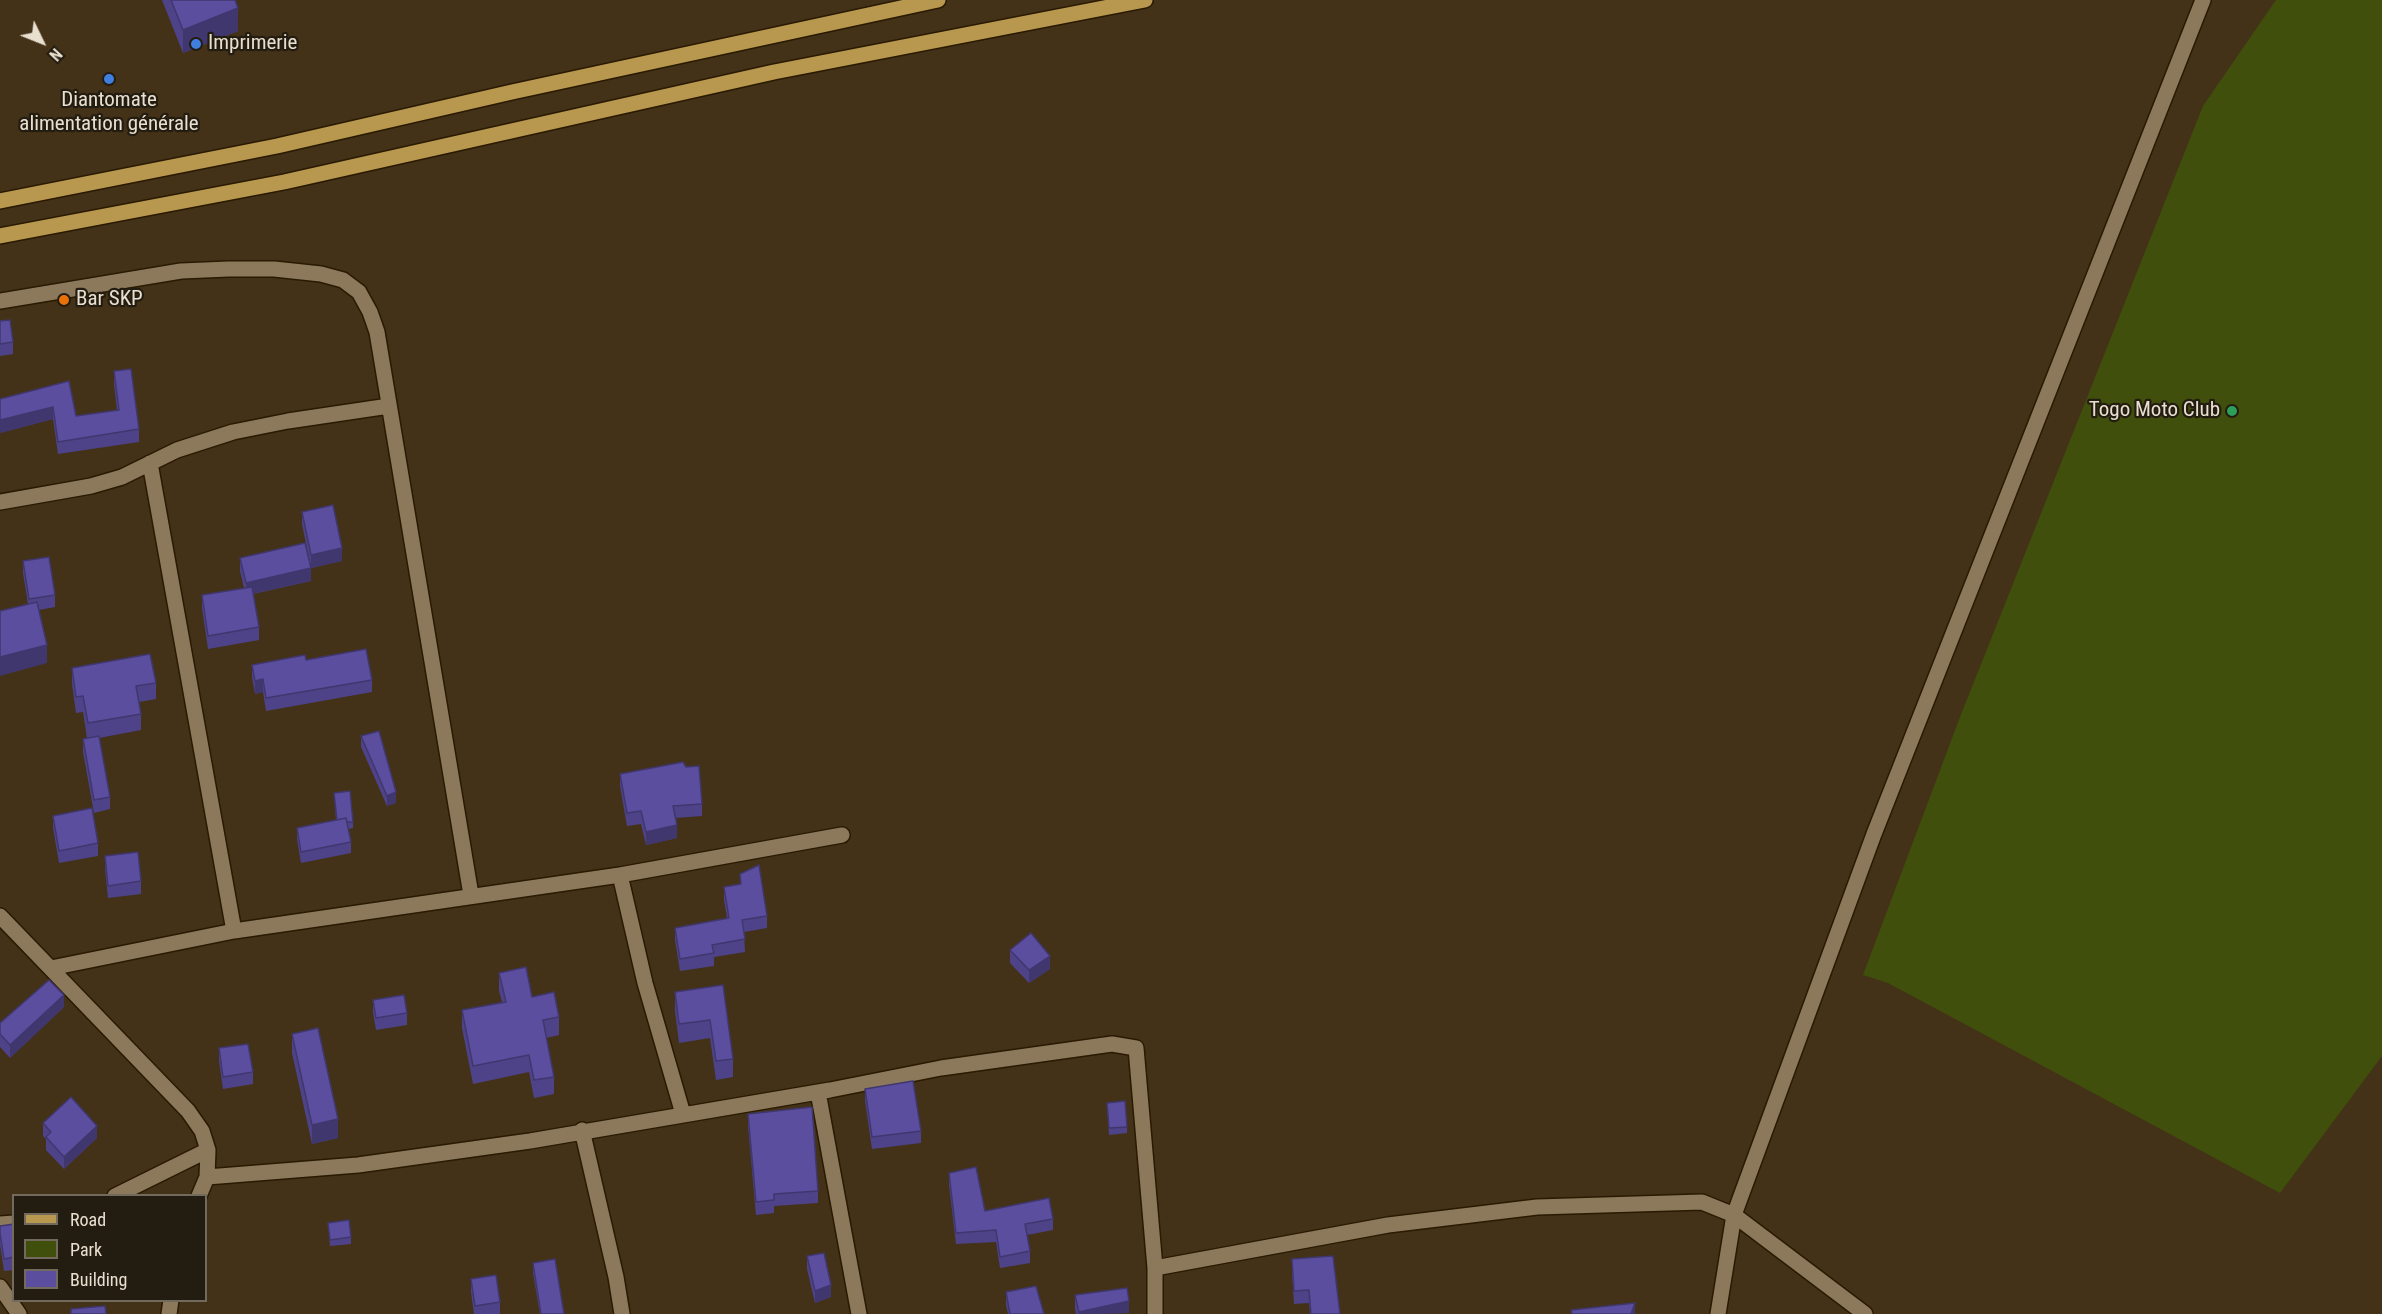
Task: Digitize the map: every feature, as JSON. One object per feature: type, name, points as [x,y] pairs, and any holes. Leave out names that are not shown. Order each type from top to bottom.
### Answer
[{"type":"main road","points":[[0,201],[277,146],[513,92],[938,0]]},
{"type":"main road","points":[[0,236],[284,182],[774,72],[1145,0]]},
{"type":"street","points":[[1718,1314],[1734,1215],[1874,834],[2203,0]]},
{"type":"street","points":[[0,301],[181,271],[274,269],[321,274],[343,280],[359,292],[370,312],[377,332],[471,895]]},
{"type":"street","points":[[0,502],[91,486],[122,477],[193,444],[233,432],[288,421],[389,406]]},
{"type":"street","points":[[150,463],[234,931]]},
{"type":"street","points":[[51,968],[234,931],[620,875],[842,835]]},
{"type":"street","points":[[620,875],[645,983],[683,1114]]},
{"type":"street","points":[[0,916],[188,1111],[202,1131],[208,1150],[207,1177],[200,1194]]},
{"type":"street","points":[[207,1177],[358,1165],[530,1141],[582,1130],[818,1092],[940,1068],[1112,1044],[1136,1048],[1155,1268],[1155,1314]]},
{"type":"street","points":[[818,1092],[859,1314]]},
{"type":"street","points":[[582,1130],[616,1277],[622,1314]]},
{"type":"street","points":[[119,1194],[208,1150]]},
{"type":"street","points":[[1155,1268],[1388,1225],[1537,1207],[1702,1202],[1734,1215],[1865,1314]]},
{"type":"street","points":[[0,1287],[19,1314]]},
{"type":"green space","name":"Togo Moto Club","points":[[2276,0],[2382,0],[2382,1056],[2280,1193],[1888,983],[1863,975],[1960,717],[2203,106]]},
{"type":"building","points":[[171,0],[235,0],[238,8],[183,30]]},
{"type":"building","points":[[10,320],[13,342],[0,344],[0,321]]},
{"type":"building","points":[[131,369],[139,429],[58,442],[53,407],[0,420],[0,399],[69,381],[76,416],[119,410],[114,371]]},
{"type":"building","points":[[333,505],[342,548],[311,555],[302,512]]},
{"type":"building","points":[[305,543],[311,568],[246,583],[240,558]]},
{"type":"building","points":[[49,557],[55,595],[29,599],[23,561]]},
{"type":"building","points":[[252,587],[259,627],[208,636],[202,595]]},
{"type":"building","points":[[37,602],[47,645],[0,657],[0,611]]},
{"type":"building","points":[[366,649],[372,680],[266,698],[263,679],[255,681],[252,665],[305,655],[306,660]]},
{"type":"building","points":[[150,654],[156,683],[136,686],[141,714],[88,723],[83,696],[76,697],[72,668]]},
{"type":"building","points":[[379,731],[396,792],[387,796],[361,736]]},
{"type":"building","points":[[99,736],[110,797],[94,800],[83,739]]},
{"type":"building","points":[[683,762],[686,767],[699,766],[702,804],[673,806],[677,825],[646,832],[641,811],[627,813],[620,774]]},
{"type":"building","points":[[350,791],[353,822],[347,822],[346,818],[337,820],[334,793]]},
{"type":"building","points":[[92,808],[98,843],[59,851],[53,816]]},
{"type":"building","points":[[346,818],[351,842],[301,852],[297,828]]},
{"type":"building","points":[[138,852],[141,881],[108,886],[105,856]]},
{"type":"building","points":[[759,865],[767,916],[742,920],[745,939],[712,945],[714,953],[680,959],[675,928],[729,918],[724,887],[741,884],[740,874]]},
{"type":"building","points":[[1031,933],[1050,956],[1029,970],[1010,950]]},
{"type":"building","points":[[526,967],[532,997],[554,992],[559,1017],[543,1020],[554,1077],[534,1080],[529,1055],[473,1066],[462,1010],[506,1002],[499,973]]},
{"type":"building","points":[[49,980],[64,995],[10,1045],[0,1034],[0,1023]]},
{"type":"building","points":[[723,985],[733,1059],[716,1061],[710,1020],[679,1024],[675,992]]},
{"type":"building","points":[[404,995],[407,1013],[376,1018],[373,1000]]},
{"type":"building","points":[[318,1028],[338,1119],[312,1125],[292,1034]]},
{"type":"building","points":[[248,1044],[253,1072],[223,1077],[219,1048]]},
{"type":"building","points":[[913,1081],[921,1131],[872,1137],[865,1089]]},
{"type":"building","points":[[71,1097],[97,1126],[64,1157],[46,1137],[51,1132],[43,1123]]},
{"type":"building","points":[[1125,1101],[1127,1127],[1109,1128],[1107,1103]]},
{"type":"building","points":[[812,1107],[818,1191],[774,1194],[774,1200],[756,1202],[748,1114]]},
{"type":"building","points":[[976,1167],[985,1211],[1049,1198],[1053,1219],[1025,1224],[1030,1251],[1000,1257],[996,1230],[956,1233],[949,1173]]},
{"type":"building","points":[[349,1220],[351,1237],[330,1240],[328,1223]]},
{"type":"building","points":[[12,1224],[12,1257],[4,1259],[0,1226]]},
{"type":"building","points":[[824,1253],[831,1285],[815,1291],[807,1256]]},
{"type":"building","points":[[1333,1256],[1340,1314],[1311,1314],[1309,1290],[1294,1291],[1292,1259]]},
{"type":"building","points":[[555,1259],[564,1314],[541,1314],[533,1263]]},
{"type":"building","points":[[496,1275],[500,1302],[475,1306],[471,1279]]},
{"type":"building","points":[[1036,1286],[1044,1314],[1010,1314],[1006,1292]]},
{"type":"building","points":[[1127,1288],[1129,1301],[1079,1312],[1075,1295]]},
{"type":"building","points":[[1635,1303],[1631,1314],[1572,1314],[1571,1310]]},
{"type":"building","points":[[105,1306],[106,1314],[71,1314],[71,1309]]},
{"type":"place","name":"Imprimerie","points":[[196,44]]},
{"type":"place","name":"Diantomate alimentation générale","points":[[109,79]]},
{"type":"place","name":"Bar SKP","points":[[64,300]]},
{"type":"place","name":"Togo Moto Club","points":[[2232,411]]}]
